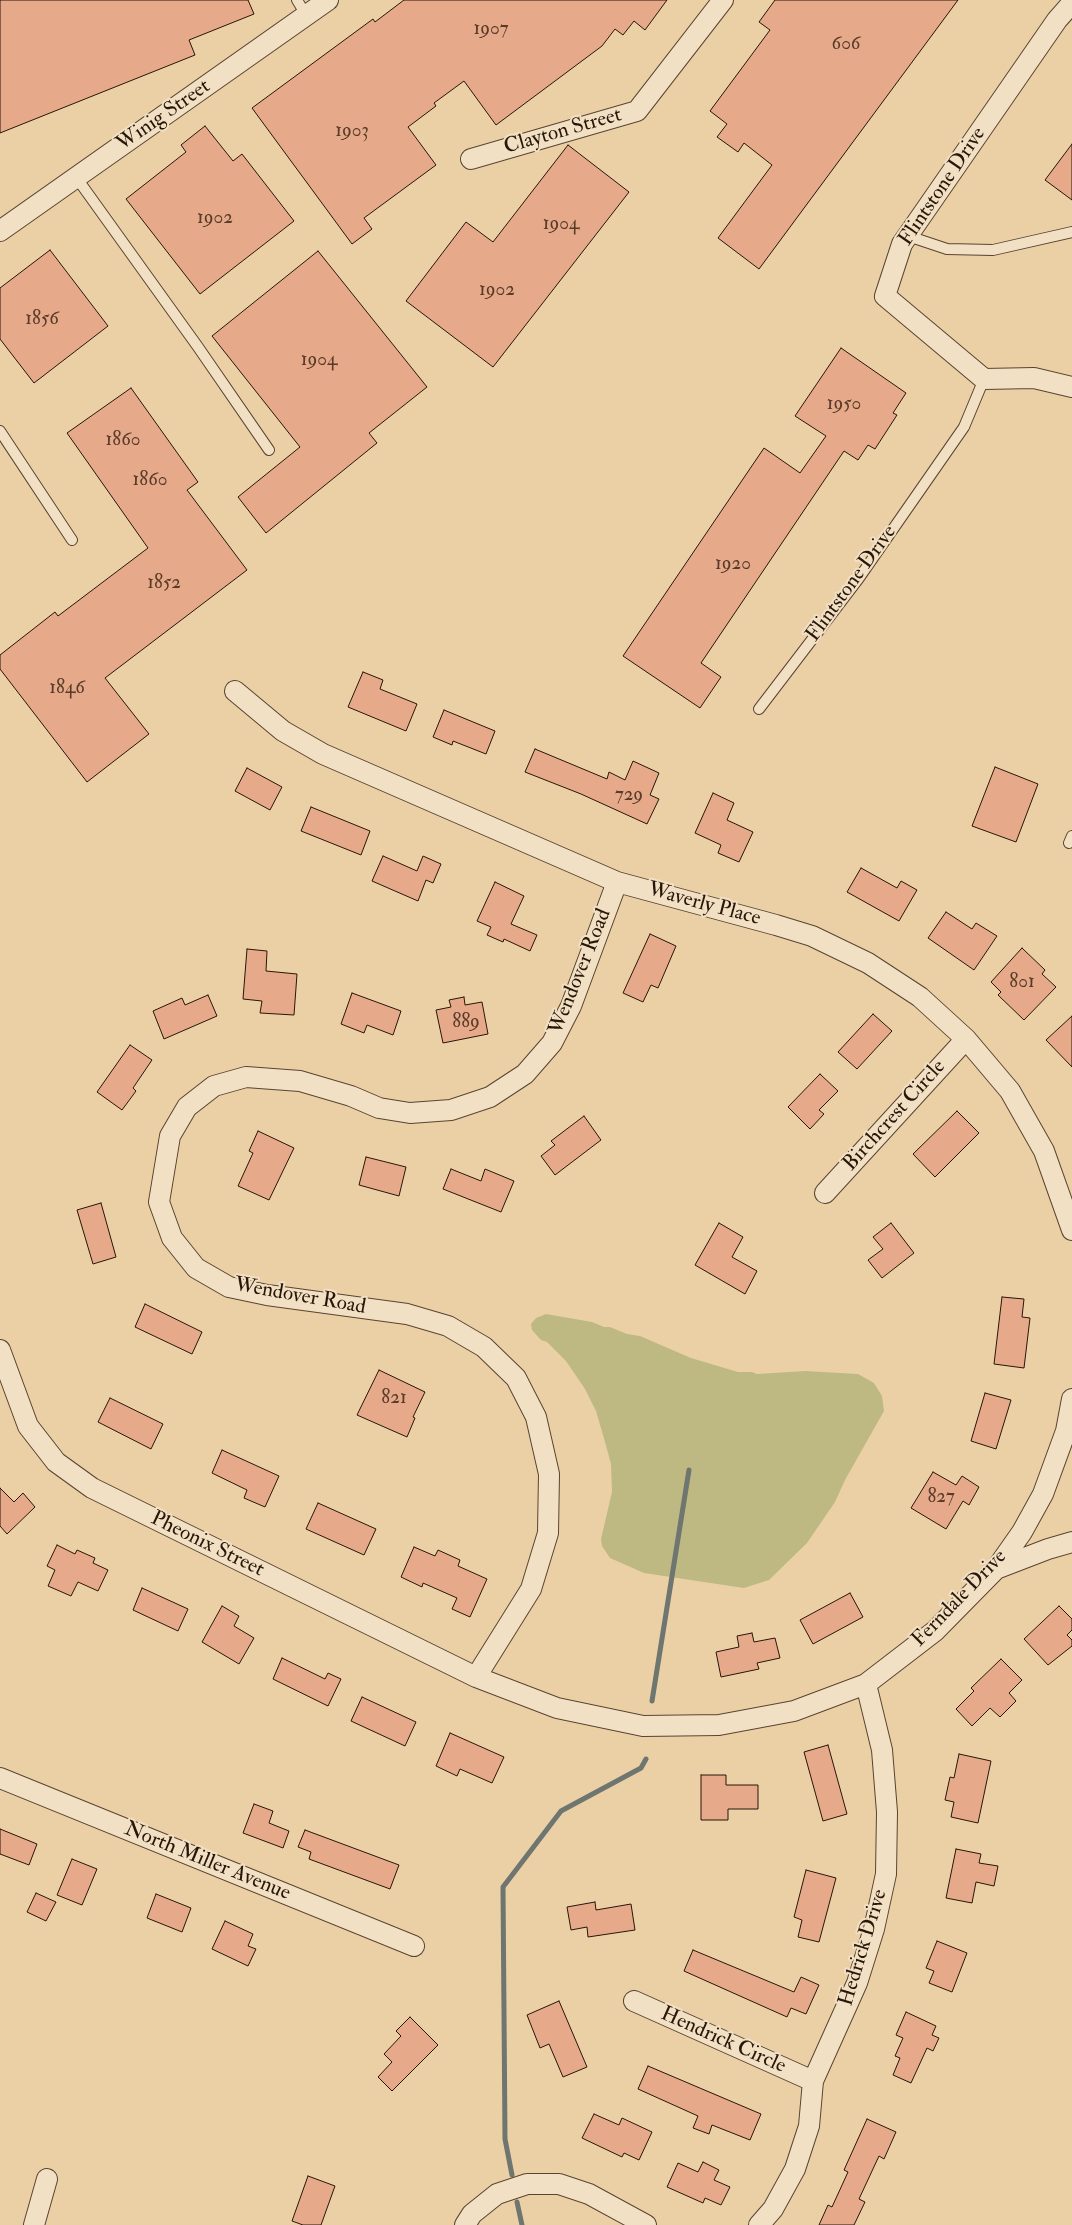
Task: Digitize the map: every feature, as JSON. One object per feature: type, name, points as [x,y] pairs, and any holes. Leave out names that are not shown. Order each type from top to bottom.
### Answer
[{"type":"street","name":"Winig Street","points":[[3,225],[76,178],[302,8],[328,0]]},
{"type":"street","name":"Clayton Street","points":[[471,159],[637,110],[722,0]]},
{"type":"street","name":"Flintstone Drive","points":[[984,379],[885,296],[902,244],[1057,20],[1072,3]]},
{"type":"street","points":[[984,379],[1034,378],[1072,386]]},
{"type":"street","name":"Waverly Place","points":[[235,691],[283,731],[323,754],[618,882],[812,936],[868,963],[920,997],[966,1039],[1010,1092],[1044,1151],[1072,1230]]},
{"type":"street","name":"Wendover Road","points":[[476,1677],[531,1589],[548,1533],[550,1474],[536,1417],[516,1378],[484,1347],[448,1326],[407,1314],[267,1295],[229,1286],[196,1268],[172,1238],[159,1202],[170,1136],[188,1107],[214,1086],[246,1077],[300,1081],[351,1096],[379,1108],[410,1113],[451,1110],[490,1097],[525,1074],[552,1043],[571,1006],[618,882]]},
{"type":"street","name":"Birchcrest Circle","points":[[825,1193],[966,1039]]},
{"type":"street","name":"Pheonix Street","points":[[0,1350],[28,1426],[56,1462],[92,1488],[476,1677]]},
{"type":"street","points":[[1069,1437],[1072,1399]]},
{"type":"street","name":"Ferndale Drive","points":[[476,1677],[558,1708],[643,1726],[719,1725],[794,1711],[866,1684],[935,1631],[996,1569],[1022,1532],[1043,1494],[1069,1437]]},
{"type":"street","points":[[996,1569],[1048,1548],[1072,1542]]},
{"type":"street","name":"Hedrick Drive","points":[[759,2225],[773,2209],[795,2169],[809,2126],[813,2081],[857,1983],[874,1929],[886,1874],[887,1812],[882,1750],[866,1684]]},
{"type":"street","name":"North Miller Avenue","points":[[0,1778],[414,1946]]},
{"type":"street","name":"Hendrick Circle","points":[[634,2001],[813,2081]]},
{"type":"street","points":[[34,2225],[47,2179]]},
{"type":"street","points":[[465,2225],[472,2214],[497,2194],[527,2184],[559,2184],[589,2194],[646,2225]]},
{"type":"lane","points":[[76,178],[198,347],[268,450]]},
{"type":"lane","points":[[908,236],[947,250],[993,250],[1072,232]]},
{"type":"lane","name":"Flintstone Drive","points":[[759,709],[859,578],[964,427],[984,379]]},
{"type":"lane","points":[[0,431],[72,540]]},
{"type":"shaded area","points":[[546,1314],[592,1322],[627,1334],[640,1336],[691,1358],[738,1372],[757,1374],[805,1371],[858,1374],[874,1383],[882,1396],[884,1411],[845,1480],[835,1502],[807,1543],[769,1580],[744,1588],[644,1573],[610,1558],[602,1546],[601,1539],[612,1492],[611,1464],[596,1411],[585,1389],[566,1361],[532,1330],[531,1324],[536,1318]]},
{"type":"building","points":[[0,0],[248,0],[254,14],[189,40],[195,55],[0,133]]},
{"type":"building","points":[[404,0],[667,0],[645,30],[634,21],[623,35],[615,29],[602,46],[496,125],[464,81],[434,103],[436,106],[408,127],[436,165],[364,218],[372,229],[352,244],[252,108],[373,19],[375,22]]},
{"type":"building","points":[[775,0],[958,0],[759,269],[718,238],[772,165],[744,143],[738,152],[717,137],[727,124],[710,111],[770,30],[759,22]]},
{"type":"building","points":[[205,126],[233,161],[242,154],[294,221],[200,294],[126,199],[186,152],[181,145]]},
{"type":"building","points":[[1072,144],[1072,200],[1045,180]]},
{"type":"building","points":[[568,145],[629,192],[493,367],[406,301],[466,222],[493,242]]},
{"type":"building","points":[[50,250],[108,326],[34,383],[0,339],[0,288]]},
{"type":"building","points":[[318,251],[427,387],[369,433],[377,443],[266,533],[238,497],[300,447],[212,336]]},
{"type":"building","points":[[841,348],[906,393],[893,413],[897,415],[875,449],[868,445],[858,460],[844,451],[701,663],[721,677],[700,708],[623,656],[764,448],[800,473],[826,436],[795,416]]},
{"type":"building","points":[[131,388],[198,482],[187,490],[247,570],[105,678],[149,734],[87,782],[0,669],[0,655],[55,612],[58,616],[148,548],[67,433]]},
{"type":"building","points":[[363,672],[383,680],[380,689],[417,704],[406,731],[348,707]]},
{"type":"building","points":[[444,710],[495,731],[486,754],[453,741],[452,745],[433,737]]},
{"type":"building","points":[[535,749],[607,779],[609,772],[625,780],[633,761],[659,773],[650,795],[659,799],[647,824],[581,794],[525,772]]},
{"type":"building","points":[[995,767],[1038,784],[1016,842],[972,826]]},
{"type":"building","points":[[247,768],[282,787],[270,810],[235,791]]},
{"type":"building","points":[[713,793],[734,803],[727,820],[753,832],[739,862],[718,853],[721,845],[695,833]]},
{"type":"building","points":[[311,807],[370,831],[361,855],[301,831]]},
{"type":"building","points":[[383,856],[417,871],[423,856],[441,864],[433,883],[426,880],[418,901],[372,881]]},
{"type":"building","points":[[861,868],[897,888],[901,881],[917,890],[899,921],[847,892]]},
{"type":"building","points":[[495,882],[524,896],[511,924],[537,935],[530,951],[504,939],[503,942],[487,935],[491,927],[477,921]]},
{"type":"building","points":[[946,912],[972,929],[976,923],[997,936],[974,970],[928,938]]},
{"type":"building","points":[[650,934],[676,946],[658,988],[651,985],[643,1002],[623,993]]},
{"type":"building","points":[[1022,948],[1045,970],[1042,974],[1056,987],[1024,1020],[998,995],[1001,992],[991,982]]},
{"type":"building","points":[[247,949],[267,951],[266,971],[297,974],[294,1015],[260,1013],[262,1001],[243,999]]},
{"type":"building","points":[[352,993],[401,1011],[393,1035],[367,1025],[364,1033],[341,1024]]},
{"type":"building","points":[[208,995],[217,1016],[164,1039],[153,1011],[182,998],[185,1005]]},
{"type":"building","points":[[464,997],[465,1005],[482,1002],[488,1034],[443,1043],[436,1010],[451,1007],[449,1000]]},
{"type":"building","points":[[873,1014],[892,1031],[857,1069],[838,1052]]},
{"type":"building","points":[[1072,1016],[1072,1067],[1046,1040]]},
{"type":"building","points":[[130,1045],[152,1060],[133,1088],[136,1091],[122,1110],[97,1092]]},
{"type":"building","points":[[820,1074],[838,1091],[819,1110],[824,1114],[810,1129],[788,1107]]},
{"type":"building","points":[[957,1111],[979,1133],[935,1177],[913,1154]]},
{"type":"building","points":[[584,1116],[601,1140],[555,1175],[541,1156],[555,1145],[551,1141]]},
{"type":"building","points":[[258,1131],[294,1148],[269,1200],[238,1186],[253,1153],[249,1151]]},
{"type":"building","points":[[366,1157],[406,1167],[399,1196],[359,1185]]},
{"type":"building","points":[[451,1169],[481,1181],[485,1169],[514,1181],[501,1212],[443,1189]]},
{"type":"building","points":[[101,1203],[116,1257],[93,1264],[77,1210]]},
{"type":"building","points":[[719,1223],[743,1237],[732,1257],[757,1271],[745,1294],[695,1265]]},
{"type":"building","points":[[891,1223],[914,1253],[882,1278],[868,1260],[883,1249],[873,1237]]},
{"type":"building","points":[[1002,1297],[1024,1299],[1022,1317],[1030,1318],[1024,1368],[994,1364]]},
{"type":"building","points":[[145,1304],[202,1332],[192,1354],[135,1327]]},
{"type":"building","points":[[379,1370],[425,1392],[413,1417],[415,1418],[407,1437],[357,1415]]},
{"type":"building","points":[[985,1393],[1011,1400],[996,1449],[971,1441]]},
{"type":"building","points":[[110,1398],[163,1424],[151,1449],[98,1422]]},
{"type":"building","points":[[222,1450],[279,1476],[265,1507],[244,1498],[247,1490],[212,1473]]},
{"type":"building","points":[[933,1472],[956,1485],[962,1476],[979,1487],[969,1505],[963,1501],[946,1529],[911,1508]]},
{"type":"building","points":[[0,1488],[14,1502],[23,1493],[35,1507],[7,1534],[0,1526]]},
{"type":"building","points":[[318,1503],[376,1529],[364,1555],[306,1529]]},
{"type":"building","points":[[57,1545],[75,1554],[77,1550],[95,1558],[93,1563],[108,1570],[98,1591],[78,1582],[71,1596],[48,1586],[55,1570],[47,1566]]},
{"type":"building","points":[[414,1547],[435,1556],[438,1550],[460,1560],[458,1566],[487,1579],[470,1617],[452,1609],[457,1598],[423,1583],[422,1587],[401,1577]]},
{"type":"building","points":[[142,1588],[188,1609],[178,1631],[133,1610]]},
{"type":"building","points":[[850,1593],[863,1617],[813,1644],[800,1620]]},
{"type":"building","points":[[222,1606],[239,1616],[234,1626],[254,1638],[239,1664],[202,1642]]},
{"type":"building","points":[[1059,1606],[1072,1619],[1072,1630],[1067,1635],[1072,1640],[1072,1646],[1048,1665],[1024,1639]]},
{"type":"building","points":[[752,1633],[754,1642],[775,1638],[780,1658],[757,1663],[759,1669],[721,1677],[716,1652],[739,1647],[737,1636]]},
{"type":"building","points":[[282,1658],[325,1679],[328,1673],[341,1679],[328,1706],[273,1679]]},
{"type":"building","points":[[1001,1659],[1022,1680],[1009,1693],[1016,1701],[1000,1717],[990,1708],[972,1726],[956,1709],[974,1691],[971,1688]]},
{"type":"building","points":[[362,1697],[416,1722],[405,1746],[351,1721]]},
{"type":"building","points":[[450,1733],[504,1757],[492,1783],[460,1769],[457,1776],[436,1766]]},
{"type":"building","points":[[828,1745],[847,1814],[823,1821],[804,1752]]},
{"type":"building","points":[[959,1754],[991,1761],[978,1823],[951,1817],[954,1802],[945,1800],[950,1777],[954,1778]]},
{"type":"building","points":[[701,1775],[726,1775],[726,1785],[758,1785],[758,1809],[728,1809],[728,1820],[701,1820]]},
{"type":"building","points":[[254,1804],[273,1811],[269,1823],[289,1831],[283,1848],[243,1833]]},
{"type":"building","points":[[0,1829],[37,1844],[29,1865],[0,1854]]},
{"type":"building","points":[[305,1830],[399,1865],[390,1889],[309,1859],[311,1852],[298,1847]]},
{"type":"building","points":[[956,1849],[981,1854],[979,1863],[998,1866],[994,1886],[976,1882],[972,1903],[946,1898]]},
{"type":"building","points":[[72,1859],[97,1869],[82,1905],[57,1895]]},
{"type":"building","points":[[806,1870],[836,1878],[819,1942],[798,1937],[802,1920],[794,1917]]},
{"type":"building","points":[[36,1893],[56,1902],[46,1921],[27,1912]]},
{"type":"building","points":[[156,1894],[191,1908],[182,1932],[147,1918]]},
{"type":"building","points":[[595,1902],[596,1910],[631,1904],[635,1930],[588,1937],[587,1927],[571,1930],[567,1907]]},
{"type":"building","points":[[225,1921],[253,1934],[248,1946],[256,1949],[248,1966],[212,1949]]},
{"type":"building","points":[[937,1941],[967,1953],[952,1992],[929,1983],[934,1971],[926,1968]]},
{"type":"building","points":[[693,1950],[794,1992],[801,1977],[819,1985],[806,2014],[791,2008],[787,2017],[684,1971]]},
{"type":"building","points":[[559,2001],[587,2067],[563,2077],[549,2044],[540,2048],[527,2015]]},
{"type":"building","points":[[906,2012],[936,2026],[932,2035],[939,2038],[933,2051],[927,2048],[911,2083],[893,2075],[900,2058],[895,2056],[903,2038],[896,2035]]},
{"type":"building","points":[[410,2017],[438,2045],[392,2091],[378,2077],[392,2062],[384,2054],[401,2036],[396,2031]]},
{"type":"building","points":[[648,2066],[761,2114],[750,2140],[712,2125],[709,2134],[693,2128],[698,2116],[638,2089]]},
{"type":"building","points":[[594,2114],[619,2125],[622,2118],[652,2132],[639,2160],[624,2153],[622,2157],[582,2138]]},
{"type":"building","points":[[867,2119],[896,2132],[884,2159],[879,2156],[859,2199],[865,2202],[854,2225],[819,2225],[828,2205],[832,2207],[848,2172],[844,2170]]},
{"type":"building","points":[[703,2162],[719,2170],[714,2180],[730,2187],[721,2205],[705,2198],[703,2203],[667,2187],[678,2163],[698,2172]]},
{"type":"building","points":[[308,2176],[335,2186],[321,2225],[303,2225],[292,2221]]},
{"type":"waterway","points":[[652,1701],[689,1470]]},
{"type":"waterway","points":[[512,2175],[505,2139],[503,1887],[561,1811],[641,1768],[646,1759]]},
{"type":"waterway","points":[[517,2202],[522,2225]]}]
